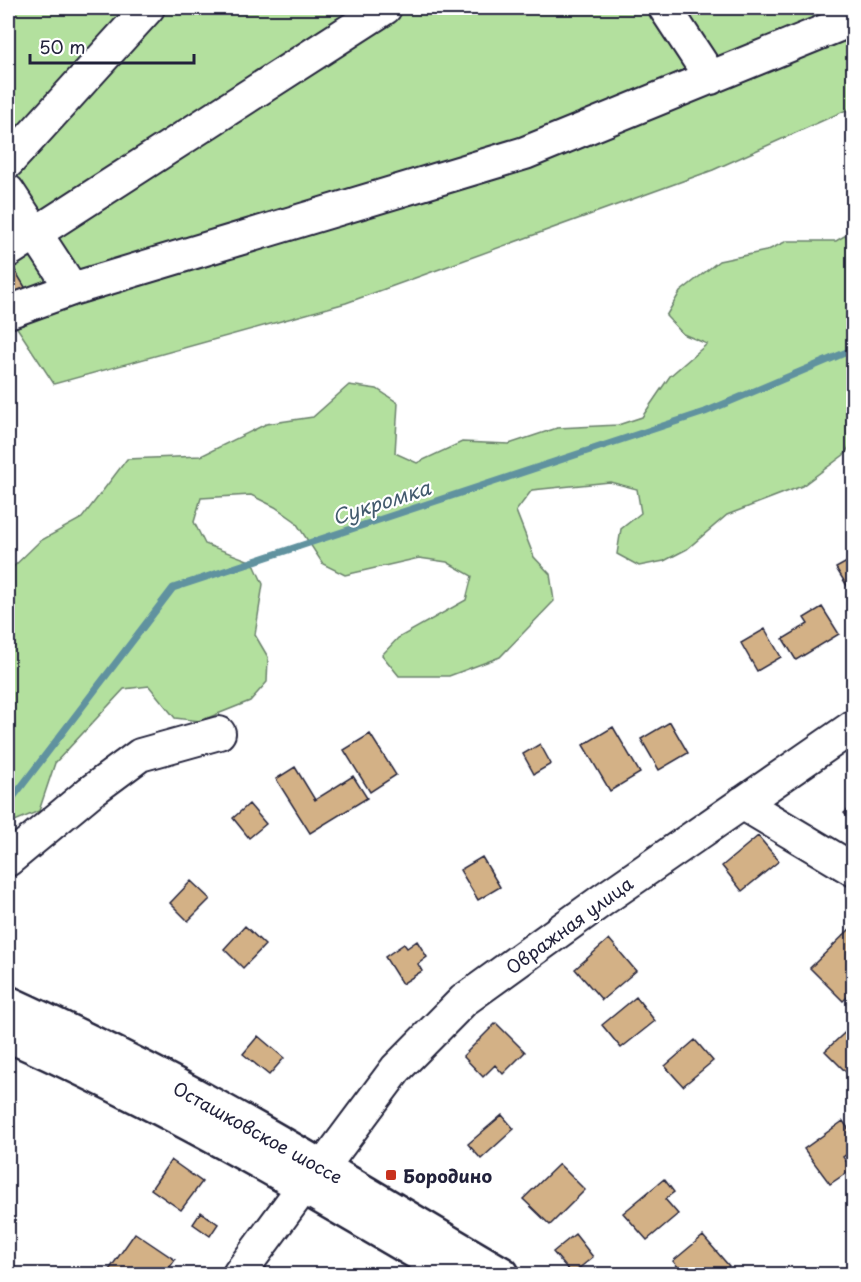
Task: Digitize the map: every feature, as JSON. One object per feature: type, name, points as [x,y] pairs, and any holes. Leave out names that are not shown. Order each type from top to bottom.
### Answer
[{"type":"main road","name":"Осташковское шоссе","points":[[8,1003],[69,1030],[206,1101],[454,1275]]},
{"type":"main road","name":"Осташковское шоссе","points":[[8,1035],[68,1060],[192,1125],[313,1176],[502,1275]]},
{"type":"street","points":[[8,162],[148,8]]},
{"type":"street","points":[[8,251],[385,8]]},
{"type":"street","points":[[665,8],[711,78]]},
{"type":"street","points":[[8,312],[72,289],[525,153],[854,19]]},
{"type":"street","points":[[8,191],[72,289]]},
{"type":"street","name":"Овражная улица","points":[[239,1275],[396,1069],[464,1000],[604,899],[854,726]]},
{"type":"street","points":[[8,860],[140,754],[219,733]]},
{"type":"street","points":[[742,803],[854,870]]},
{"type":"green space","points":[[8,8],[853,8],[853,107],[713,170],[346,303],[54,384],[8,314]]},
{"type":"green space","points":[[853,231],[854,377],[851,383],[854,402],[853,440],[845,454],[802,486],[727,515],[687,549],[664,561],[639,566],[617,554],[621,529],[641,513],[637,489],[610,482],[532,490],[516,511],[534,557],[550,574],[554,601],[500,657],[449,676],[399,676],[382,655],[398,638],[466,600],[472,576],[447,562],[419,558],[345,575],[323,564],[295,521],[275,507],[251,495],[201,498],[194,522],[205,544],[253,562],[263,584],[255,635],[268,657],[267,682],[250,701],[200,721],[175,718],[149,686],[124,689],[55,763],[39,811],[15,821],[8,817],[8,572],[40,541],[82,518],[127,459],[201,456],[266,424],[313,417],[349,385],[377,389],[398,403],[395,453],[417,463],[462,442],[509,444],[557,428],[618,425],[642,417],[670,376],[707,344],[683,334],[666,316],[680,292],[719,261],[766,251],[787,241],[836,241]]},
{"type":"building","points":[[8,259],[31,297],[8,312]]},
{"type":"building","points":[[854,558],[854,597],[836,568]]},
{"type":"building","points":[[822,607],[839,634],[796,660],[783,639],[808,624],[804,618]]},
{"type":"building","points":[[765,629],[781,657],[757,671],[741,643]]},
{"type":"building","points":[[670,722],[688,753],[659,770],[641,739]]},
{"type":"building","points":[[613,727],[640,773],[610,791],[583,745]]},
{"type":"building","points":[[370,734],[396,775],[370,792],[344,750]]},
{"type":"building","points":[[540,744],[551,764],[534,774],[523,754]]},
{"type":"building","points":[[295,767],[315,800],[353,776],[367,798],[310,833],[276,779]]},
{"type":"building","points":[[249,804],[266,824],[249,838],[233,818]]},
{"type":"building","points":[[854,805],[854,823],[844,813]]},
{"type":"building","points":[[758,836],[779,861],[742,891],[722,866]]},
{"type":"building","points":[[482,857],[500,887],[478,900],[460,870]]},
{"type":"building","points":[[191,881],[210,899],[188,921],[170,903]]},
{"type":"building","points":[[854,925],[854,991],[843,1001],[810,968]]},
{"type":"building","points":[[245,926],[265,945],[243,968],[224,949]]},
{"type":"building","points":[[609,939],[636,971],[602,1000],[575,969]]},
{"type":"building","points":[[417,941],[427,957],[418,964],[422,971],[402,984],[385,957],[404,944],[407,948]]},
{"type":"building","points":[[636,997],[655,1021],[621,1048],[602,1025]]},
{"type":"building","points":[[496,1023],[525,1052],[503,1074],[495,1065],[483,1077],[463,1056]]},
{"type":"building","points":[[854,1024],[854,1080],[825,1051]]},
{"type":"building","points":[[258,1036],[284,1058],[269,1075],[243,1054]]},
{"type":"building","points":[[695,1040],[713,1061],[683,1086],[665,1066]]},
{"type":"building","points":[[502,1115],[514,1129],[481,1159],[468,1144]]},
{"type":"building","points":[[843,1121],[854,1137],[854,1149],[843,1157],[852,1169],[830,1184],[804,1149]]},
{"type":"building","points":[[171,1160],[202,1182],[181,1210],[151,1189]]},
{"type":"building","points":[[559,1164],[585,1190],[550,1225],[523,1199]]},
{"type":"building","points":[[664,1179],[674,1192],[665,1199],[678,1214],[647,1240],[623,1213]]},
{"type":"building","points":[[201,1212],[218,1224],[210,1236],[193,1224]]},
{"type":"building","points":[[135,1233],[175,1260],[165,1274],[116,1274],[109,1270]]},
{"type":"building","points":[[575,1234],[593,1257],[572,1274],[553,1252]]},
{"type":"building","points":[[703,1236],[729,1266],[719,1274],[684,1274],[673,1261]]},
{"type":"waterway","name":"Сукромка","points":[[8,804],[173,588],[705,412],[854,349]]},
{"type":"place","name":"Бородино","points":[[391,1175]]}]
